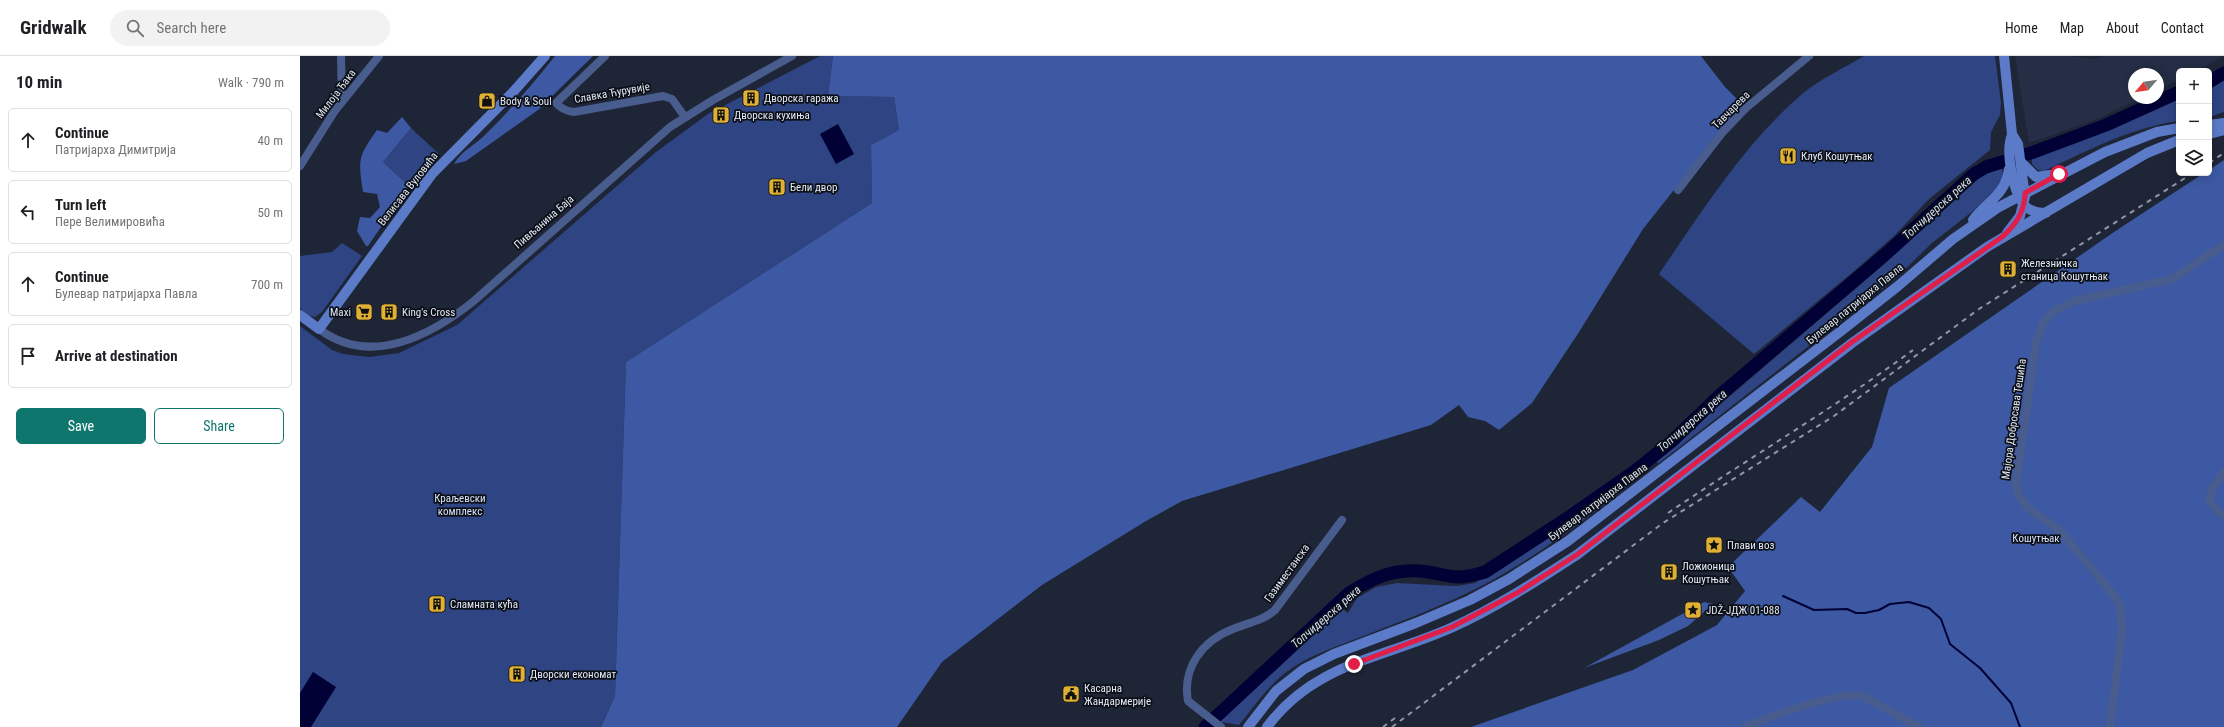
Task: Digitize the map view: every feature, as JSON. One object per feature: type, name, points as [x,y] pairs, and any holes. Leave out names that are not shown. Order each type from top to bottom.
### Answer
[{"type":"main road","name":"Велисава Вуловића","points":[[320,330],[432,174],[514,91],[545,56]]},
{"type":"main road","points":[[1267,727],[1297,694],[1326,676],[1452,627],[1517,593],[1578,554],[1852,342],[2002,237],[2014,226],[2022,198],[2012,135],[2004,56]]},
{"type":"main road","points":[[2212,125],[2224,123]]},
{"type":"main road","name":"Булевар патријарха Павла","points":[[1248,727],[1276,691],[1304,669],[1334,654],[1416,623],[1470,600],[1509,579],[1568,541],[1841,332],[1969,227],[2022,198],[2059,174],[2104,152],[2162,130],[2176,128]]},
{"type":"main road","points":[[2212,133],[2224,130]]},
{"type":"main road","points":[[2002,237],[2046,214],[2147,153],[2176,141]]},
{"type":"main road","points":[[2016,163],[2036,177],[2059,174]]},
{"type":"main road","points":[[1969,227],[1976,217],[2002,191],[2016,163]]},
{"type":"main road","points":[[2022,198],[2031,210],[2046,214]]},
{"type":"main road","name":"Пивљанина Баја","points":[[300,315],[320,330]]},
{"type":"street","points":[[341,56],[342,101]]},
{"type":"street","name":"Милоја Ђака","points":[[300,166],[342,101],[379,56]]},
{"type":"street","name":"Славка Ћурувије","points":[[605,56],[556,104],[564,110],[574,112],[663,96],[672,99],[685,117]]},
{"type":"street","name":"Пивљанина Баја","points":[[320,330],[342,343],[360,347],[377,348],[401,342],[449,319],[480,295],[652,142],[685,117],[792,56]]},
{"type":"street","name":"Тавчарева","points":[[1678,190],[1722,133],[1746,108],[1809,56]]},
{"type":"street","name":"Мајора Добросава Тешића","points":[[2110,727],[2122,630],[2120,605],[2114,594],[2062,533],[2052,524],[2032,513],[2024,504],[2019,497],[2016,486],[2036,342],[2040,328],[2047,317],[2059,308],[2075,301],[2172,279],[2224,245]]},
{"type":"street","points":[[2224,472],[2212,489],[2209,500],[2217,511],[2224,516]]},
{"type":"street","name":"Газиместанска","points":[[1218,725],[1206,717],[1188,701],[1186,678],[1194,660],[1220,635],[1265,618],[1275,610],[1342,520]]},
{"type":"street","points":[[1745,727],[1780,714],[1832,698],[1857,695],[1863,696],[1919,727]]},
{"type":"shaded area","points":[[2015,56],[2069,56],[2092,59],[2105,56],[2224,56],[2202,68],[2176,68],[2176,81],[2164,87],[2164,68],[2128,68],[2129,104],[2095,120],[2029,143]]},
{"type":"shaded area","points":[[838,124],[854,154],[836,164],[820,134]]},
{"type":"shaded area","points":[[313,672],[336,687],[311,727],[300,727],[300,693]]},
{"type":"green space","points":[[555,56],[593,56],[538,110],[466,161],[454,164],[460,155],[481,139],[503,116],[530,87]]},
{"type":"green space","name":"Краљевски комплекс","points":[[820,56],[833,56],[828,96],[894,97],[899,130],[871,145],[872,203],[626,362],[615,696],[601,727],[300,727],[300,326],[332,350],[343,354],[369,357],[399,353],[457,325],[656,152],[708,114]]},
{"type":"green space","points":[[833,56],[1701,56],[1725,87],[1742,104],[1643,229],[1579,332],[1532,403],[1499,430],[1485,421],[1468,417],[1459,405],[1431,425],[1182,501],[1146,521],[1042,585],[942,662],[897,727],[601,727],[615,696],[626,362],[872,203],[871,145],[899,130],[894,97],[828,96]]},
{"type":"green space","points":[[1864,56],[1995,56],[2001,103],[2000,115],[1991,132],[1990,150],[1929,199],[1895,235],[1859,267],[1754,354],[1659,274],[1725,179],[1761,134],[1802,94],[1824,79]]},
{"type":"green space","points":[[2224,79],[2224,112],[2212,116],[2212,104],[2212,86]]},
{"type":"green space","points":[[2176,98],[2176,122],[2161,124],[2127,134],[2044,171],[2038,170],[2032,164],[2032,158],[2096,134]]},
{"type":"green space","points":[[402,117],[411,128],[383,162],[409,186],[368,246],[366,246],[357,231],[360,217],[370,218],[380,207],[377,194],[363,192],[360,172],[361,159],[366,146],[377,130],[387,133]]},
{"type":"green space","points":[[411,128],[439,154],[409,186],[383,162]]},
{"type":"green space","name":"Кошутњак","points":[[2224,160],[2224,727],[1471,727],[1633,670],[1717,625],[1745,591],[1728,567],[1801,497],[1820,512],[1872,447],[1889,388],[2114,232],[2199,176],[2212,176],[2212,168]]},
{"type":"green space","points":[[2002,167],[2003,177],[1998,187],[1973,211],[1932,243],[1896,278],[1659,463],[1654,461],[1882,266],[1975,178]]},
{"type":"green space","points":[[342,243],[362,256],[322,312],[315,317],[307,315],[300,308],[300,256],[332,252]]},
{"type":"green space","points":[[1637,473],[1640,476],[1586,518],[1529,558],[1489,582],[1442,605],[1326,651],[1300,663],[1284,674],[1270,687],[1239,725],[1216,721],[1340,607],[1348,613],[1357,598],[1376,587],[1397,583],[1456,586],[1475,583]]},
{"type":"green space","points":[[1704,602],[1713,604],[1688,626],[1659,640],[1584,668]]},
{"type":"waterway","name":"Топчидерска река","points":[[2212,80],[2224,73]]},
{"type":"waterway","name":"Топчидерска река","points":[[1205,727],[1349,593],[1358,587],[1377,578],[1396,572],[1417,571],[1456,577],[1485,572],[1569,517],[1635,471],[1672,441],[1720,395],[1888,252],[1974,174],[1986,167],[2034,152],[2106,125],[2176,93]]},
{"type":"waterway","name":"Топчидерска река","points":[[1978,172],[1989,160]]},
{"type":"waterway","points":[[1783,596],[1814,610],[1847,609],[1856,613],[1865,613],[1879,610],[1890,604],[1909,602],[1929,608],[1941,619],[1950,644],[1980,668],[2011,703],[2020,727]]},
{"type":"railway","points":[[2212,161],[2224,153]]},
{"type":"railway","points":[[1392,727],[1663,523],[1834,416],[1979,309],[2188,176]]},
{"type":"railway","points":[[1668,513],[1822,413],[1913,350]]},
{"type":"railway","points":[[1383,727],[1395,718]]},
{"type":"place","name":"Дворска гаража","points":[[751,98]]},
{"type":"place","name":"Body & Soul","points":[[487,101]]},
{"type":"place","name":"Дворска кухиња","points":[[721,115]]},
{"type":"place","name":"Клуб Кошутњак","points":[[1788,156]]},
{"type":"place","name":"Бели двор","points":[[777,187]]},
{"type":"place","name":"Железничка станица Кошутњак","points":[[2008,269]]},
{"type":"place","name":"Maxi","points":[[364,312]]},
{"type":"place","name":"King's Cross","points":[[389,312]]},
{"type":"place","name":"Плави воз","points":[[1714,545]]},
{"type":"place","name":"Ложионица Кошутњак","points":[[1669,572]]},
{"type":"place","name":"Сламната кућа","points":[[437,604]]},
{"type":"place","name":"JDŽ-JДЖ 01-088","points":[[1693,610]]},
{"type":"place","name":"Дворски економат","points":[[517,674]]},
{"type":"place","name":"Касарна Жандармерије","points":[[1071,694]]},
{"type":"route","points":[[1354,664],[1452,627],[1517,593],[1578,554],[1852,342],[2002,237],[2014,226],[2020,216],[2024,204],[2025,193],[2059,174]]}]
